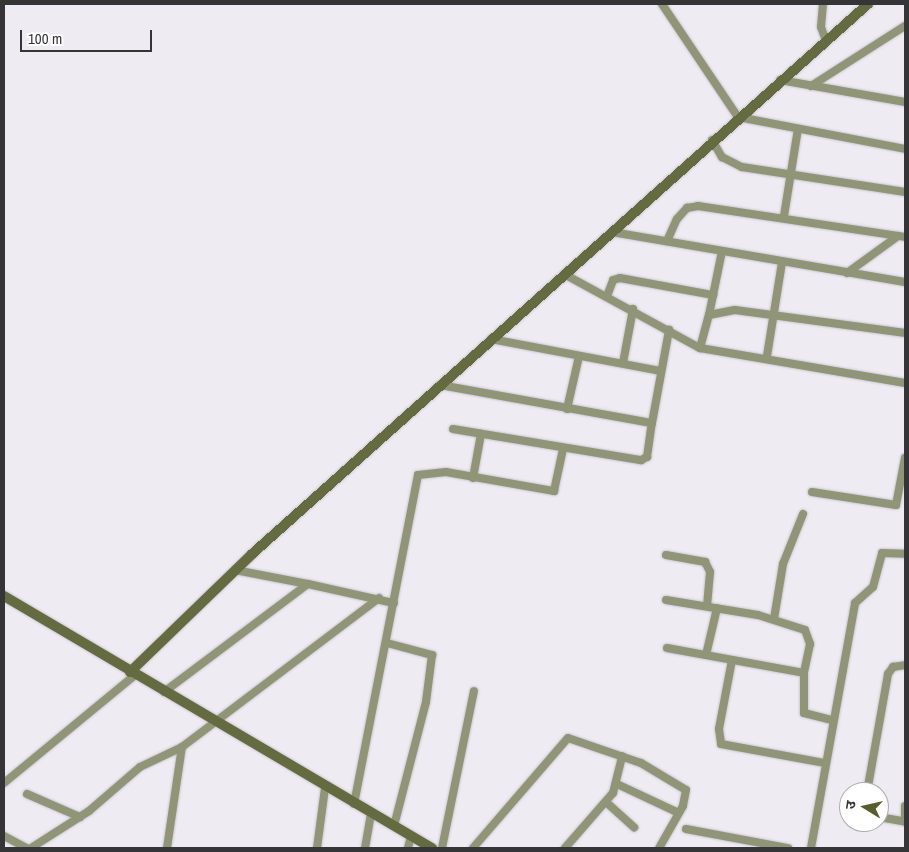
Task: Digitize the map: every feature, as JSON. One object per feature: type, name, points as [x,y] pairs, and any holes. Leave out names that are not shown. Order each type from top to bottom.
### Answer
[{"type":"street","points":[[662,4],[738,117],[905,149]]},
{"type":"street","points":[[823,4],[821,27],[826,41]]},
{"type":"street","points":[[4,783],[131,672],[235,570],[490,339],[612,232],[712,140],[868,4]]},
{"type":"street","points":[[811,86],[905,26]]},
{"type":"street","points":[[780,80],[905,102]]},
{"type":"street","points":[[784,216],[798,129]]},
{"type":"street","points":[[712,140],[732,164],[905,192]]},
{"type":"street","points":[[667,241],[687,208],[711,206],[902,236]]},
{"type":"street","points":[[612,232],[905,282]]},
{"type":"street","points":[[847,273],[902,236]]},
{"type":"street","points":[[700,348],[722,251]]},
{"type":"street","points":[[767,356],[772,312],[782,262]]},
{"type":"street","points":[[564,274],[633,309],[700,348],[767,356],[905,383]]},
{"type":"street","points":[[607,296],[613,280],[620,278],[713,295]]},
{"type":"street","points":[[623,364],[633,309]]},
{"type":"street","points":[[709,315],[735,310],[772,312],[905,333]]},
{"type":"street","points":[[453,429],[563,449],[645,459],[669,330]]},
{"type":"street","points":[[490,339],[660,371]]},
{"type":"street","points":[[567,409],[579,356]]},
{"type":"street","points":[[440,385],[652,423]]},
{"type":"street","points":[[473,478],[481,434]]},
{"type":"street","points":[[354,804],[394,603],[412,487],[418,475],[432,470],[554,491],[563,449]]},
{"type":"street","points":[[896,505],[905,458]]},
{"type":"street","points":[[812,492],[905,507]]},
{"type":"street","points":[[774,619],[783,564],[803,514]]},
{"type":"street","points":[[810,848],[854,603],[873,587],[882,553],[905,554]]},
{"type":"street","points":[[666,555],[705,562],[710,572],[707,606]]},
{"type":"street","points":[[235,570],[379,598],[394,603]]},
{"type":"street","points":[[164,692],[308,584]]},
{"type":"street","points":[[4,596],[325,788],[432,848]]},
{"type":"street","points":[[31,848],[80,817],[140,766],[182,747],[214,720],[379,598]]},
{"type":"street","points":[[666,600],[774,619],[792,624],[809,636],[804,673],[804,713],[833,720]]},
{"type":"street","points":[[706,656],[717,608]]},
{"type":"street","points":[[386,643],[432,655],[426,702],[394,826]]},
{"type":"street","points":[[667,648],[804,673]]},
{"type":"street","points":[[732,660],[719,729],[721,744],[826,763]]},
{"type":"street","points":[[869,782],[888,674],[893,667],[905,664]]},
{"type":"street","points":[[442,848],[474,691]]},
{"type":"street","points":[[473,848],[563,739],[576,738],[622,756],[680,784],[686,797],[659,848]]},
{"type":"street","points":[[167,848],[182,747]]},
{"type":"street","points":[[565,848],[606,802],[617,784],[622,756]]},
{"type":"street","points":[[617,784],[679,813]]},
{"type":"street","points":[[317,848],[325,788]]},
{"type":"street","points":[[27,794],[80,817]]},
{"type":"street","points":[[606,802],[634,827]]},
{"type":"street","points":[[889,819],[904,821],[905,806]]},
{"type":"street","points":[[365,848],[371,813]]},
{"type":"street","points":[[686,830],[788,848]]},
{"type":"street","points":[[4,836],[27,848]]},
{"type":"street","points":[[408,848],[411,836]]}]
